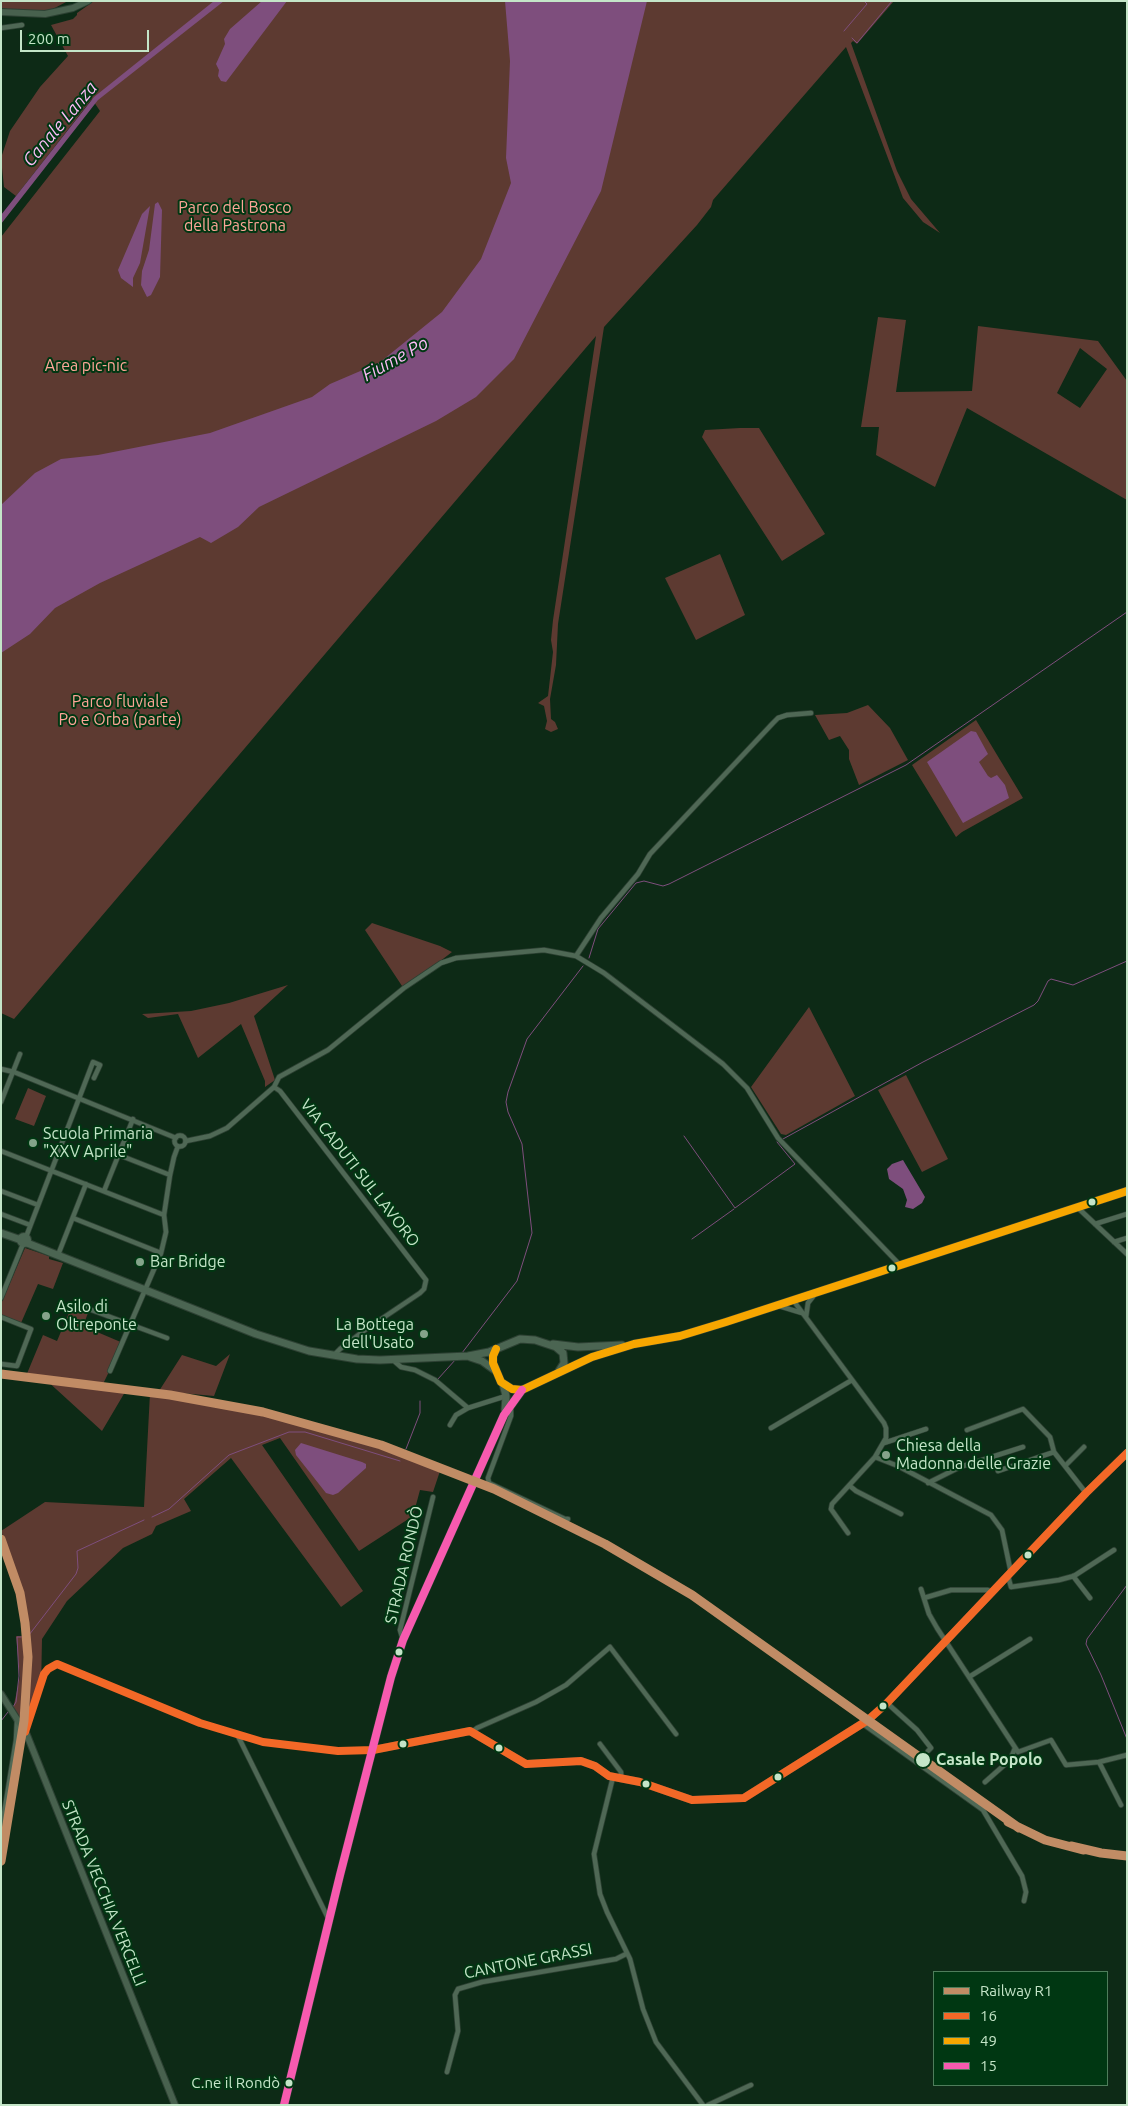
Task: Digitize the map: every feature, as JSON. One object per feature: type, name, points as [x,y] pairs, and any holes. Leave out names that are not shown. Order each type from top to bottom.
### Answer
[{"type":"main road","points":[[508,1400],[522,1390],[592,1357],[634,1344],[692,1333],[1127,1191]]},
{"type":"main road","points":[[1,1233],[282,1344],[334,1356],[394,1360],[466,1356],[496,1349],[520,1339],[578,1347],[634,1344]]},
{"type":"main road","points":[[550,1344],[564,1355],[563,1366],[558,1372]]},
{"type":"main road","points":[[284,2105],[329,1920],[391,1678],[403,1640],[504,1415],[508,1400],[492,1360],[496,1349]]},
{"type":"main road","points":[[466,1356],[482,1361],[496,1371]]},
{"type":"main road","points":[[501,1382],[512,1390],[522,1390]]},
{"type":"street","points":[[1,12],[32,15],[56,13],[88,1]]},
{"type":"street","points":[[1,28],[22,25]]},
{"type":"street","points":[[576,956],[601,918],[638,874],[650,854],[773,723],[778,718],[787,715],[811,713]]},
{"type":"street","points":[[178,1146],[183,1146],[186,1141],[210,1136],[227,1128],[274,1087],[278,1078],[328,1050],[404,988],[441,963],[456,958],[544,950],[576,956],[604,972],[723,1064],[747,1088],[778,1138],[900,1266]]},
{"type":"street","points":[[1,1102],[20,1054]]},
{"type":"street","points":[[1,1298],[93,1062],[100,1064],[94,1078]]},
{"type":"street","points":[[1,1068],[176,1138],[182,1136],[186,1141]]},
{"type":"street","name":"VIA CADUTI SUL LAVORO","points":[[274,1087],[280,1091],[426,1280],[424,1289],[420,1293],[349,1342],[334,1356]]},
{"type":"street","points":[[104,1191],[133,1120]]},
{"type":"street","points":[[110,1371],[160,1253],[166,1232],[164,1215],[170,1175],[178,1146],[175,1142],[176,1138]]},
{"type":"street","points":[[1,1151],[164,1215]]},
{"type":"street","points":[[119,1155],[170,1175]]},
{"type":"street","points":[[58,1255],[86,1184]]},
{"type":"street","points":[[1,1191],[38,1205]]},
{"type":"street","points":[[1077,1207],[1127,1254]]},
{"type":"street","points":[[1,1214],[30,1225]]},
{"type":"street","points":[[1095,1224],[1127,1214]]},
{"type":"street","points":[[73,1218],[160,1253]]},
{"type":"street","points":[[1114,1242],[1127,1238]]},
{"type":"street","points":[[805,1316],[808,1303],[817,1292]]},
{"type":"street","points":[[794,1300],[886,1428],[886,1438],[875,1457],[832,1504],[831,1509],[848,1533]]},
{"type":"street","points":[[78,1306],[168,1338]]},
{"type":"street","points":[[775,1306],[786,1307],[805,1316]]},
{"type":"street","points":[[1,1317],[30,1329],[17,1366],[1,1364]]},
{"type":"street","points":[[343,1357],[349,1342]]},
{"type":"street","points":[[394,1360],[401,1367],[414,1370],[437,1382],[468,1408]]},
{"type":"street","points":[[771,1428],[852,1380]]},
{"type":"street","points":[[450,1425],[456,1415],[468,1408],[508,1400],[511,1416],[488,1478],[489,1482],[564,1520],[568,1519]]},
{"type":"street","points":[[967,1430],[1024,1409],[1050,1437],[1054,1452],[1086,1493]]},
{"type":"street","points":[[884,1443],[926,1429]]},
{"type":"street","points":[[928,1483],[960,1467],[1023,1447]]},
{"type":"street","points":[[1065,1466],[1084,1447]]},
{"type":"street","points":[[998,1471],[1054,1452]]},
{"type":"street","points":[[25,1732],[44,1674],[56,1664],[200,1723],[264,1742],[338,1751],[373,1750],[463,1731],[472,1732],[521,1763],[539,1765],[581,1761],[612,1777],[640,1782],[692,1800],[744,1798],[864,1723],[887,1702],[1124,1455]]},
{"type":"street","points":[[875,1457],[898,1466],[992,1515],[1002,1530],[1011,1587],[1073,1576],[1114,1550]]},
{"type":"street","points":[[850,1486],[901,1514]]},
{"type":"street","name":"STRADA RONDÒ","points":[[403,1640],[400,1630],[433,1496]]},
{"type":"street","points":[[1073,1576],[1090,1598]]},
{"type":"street","points":[[920,1589],[929,1614],[945,1641],[1018,1752],[1051,1740],[1066,1765],[1099,1762],[1127,1755]]},
{"type":"street","points":[[924,1598],[951,1590],[988,1590],[992,1593]]},
{"type":"street","points":[[969,1677],[1030,1639]]},
{"type":"street","points":[[472,1732],[536,1702],[566,1684],[610,1647],[676,1734]]},
{"type":"street","name":"STRADA VECCHIA VERCELLI","points":[[1,1694],[25,1732],[175,2105]]},
{"type":"street","points":[[887,1702],[917,1730],[931,1748],[928,1751]]},
{"type":"street","points":[[1,1832],[16,1740],[17,1720]]},
{"type":"street","points":[[864,1723],[983,1810],[1022,1876],[1026,1892],[1024,1901]]},
{"type":"street","points":[[237,1734],[329,1920]]},
{"type":"street","points":[[600,1744],[620,1772],[621,1778]]},
{"type":"street","points":[[984,1782],[1010,1760],[1015,1748]]},
{"type":"street","points":[[1099,1762],[1122,1805]]},
{"type":"street","points":[[612,1777],[594,1854],[600,1894],[626,1954],[630,1959],[643,2009],[656,2042],[703,2105]]},
{"type":"street","name":"CANTONE GRASSI","points":[[447,2072],[458,2031],[455,1995],[458,1989],[482,1982],[616,1959],[626,1954]]},
{"type":"street","points":[[708,2105],[751,2085]]},
{"type":"green space","points":[[1,1],[68,1],[49,11],[20,11],[1,8]]},
{"type":"green space","points":[[94,1],[894,1],[857,44],[853,41],[851,43],[897,171],[911,199],[940,233],[923,222],[903,198],[846,47],[713,200],[711,207],[697,225],[604,327],[558,624],[556,665],[550,699],[551,719],[555,722],[558,729],[551,732],[545,729],[547,721],[544,706],[538,703],[548,696],[553,652],[551,640],[553,620],[596,336],[14,1019],[1,1013],[1,237],[100,111],[92,99],[16,196],[4,187],[1,158],[10,131],[40,87],[68,56],[51,25],[73,19],[77,13]]},
{"type":"green space","points":[[878,317],[906,320],[896,392],[972,391],[978,326],[1098,341],[1127,381],[1127,500],[967,408],[935,487],[876,455],[879,427],[861,427]],"holes":[[[1080,348],[1107,369],[1080,408],[1057,393]]]},
{"type":"green space","points":[[759,428],[825,534],[782,561],[702,437],[705,430]]},
{"type":"green space","points":[[720,554],[745,615],[696,640],[665,578]]},
{"type":"green space","points":[[868,705],[890,728],[908,760],[859,785],[849,759],[849,750],[840,736],[829,740],[815,715],[847,713]]},
{"type":"green space","points":[[976,720],[1023,798],[956,837],[912,765]]},
{"type":"green space","points":[[372,923],[440,946],[452,952],[404,989],[365,930]]},
{"type":"green space","points":[[288,985],[254,1016],[275,1080],[265,1087],[265,1081],[241,1024],[198,1058],[178,1014],[148,1018],[142,1014],[191,1011],[229,1003]]},
{"type":"green space","points":[[809,1007],[855,1096],[786,1135],[781,1134],[751,1087]]},
{"type":"green space","points":[[906,1075],[948,1159],[922,1172],[878,1090]]},
{"type":"green space","points":[[28,1088],[46,1096],[34,1126],[15,1119]]},
{"type":"green space","points":[[25,1248],[63,1263],[53,1289],[38,1284],[21,1323],[1,1315],[1,1304]]},
{"type":"green space","points":[[71,1308],[88,1313],[83,1326],[123,1343],[103,1384],[128,1387],[102,1431],[45,1379],[26,1376],[43,1335],[57,1341]]},
{"type":"green space","points":[[230,1354],[214,1396],[159,1391],[182,1355],[216,1366]]},
{"type":"green space","points":[[150,1393],[263,1412],[441,1468],[433,1492],[420,1490],[413,1516],[359,1551],[280,1438],[262,1445],[363,1591],[341,1607],[231,1458],[184,1499],[191,1511],[156,1526],[152,1534],[123,1548],[67,1601],[42,1639],[41,1689],[26,1729],[13,1709],[20,1677],[16,1636],[27,1636],[12,1560],[1,1531],[45,1502],[144,1507]]},
{"type":"water","points":[[214,1],[224,1],[98,100],[1,224],[1,215],[94,97]]},
{"type":"water","points":[[262,1],[287,1],[226,82],[221,81],[216,64],[225,44],[224,39],[230,29]]},
{"type":"water","name":"Fiume Po","points":[[505,1],[647,1],[601,191],[514,359],[476,397],[436,421],[259,507],[238,527],[211,543],[200,537],[100,583],[55,608],[30,634],[1,653],[1,505],[35,473],[61,459],[98,455],[210,433],[312,397],[330,384],[379,363],[442,312],[481,259],[511,183],[506,158],[510,61]]},
{"type":"water","points":[[158,202],[162,210],[160,277],[151,295],[147,297],[141,285],[142,271],[149,250],[155,204]]},
{"type":"water","points":[[150,206],[140,263],[133,278],[133,287],[121,278],[118,270],[142,214]]},
{"type":"water","points":[[971,731],[976,732],[988,754],[979,762],[988,776],[991,778],[997,775],[1005,785],[1009,798],[963,823],[927,762]]},
{"type":"water","points":[[903,1160],[925,1197],[922,1203],[913,1209],[905,1207],[907,1200],[903,1189],[889,1179],[887,1169],[892,1164]]},
{"type":"water","points":[[301,1443],[362,1462],[366,1464],[366,1468],[338,1493],[333,1495],[326,1493],[296,1455],[295,1450]]},
{"type":"waterway","points":[[844,31],[867,4],[864,1]]},
{"type":"waterway","points":[[852,38],[857,43],[892,1]]},
{"type":"waterway","points":[[589,958],[598,929],[636,883],[644,881],[663,886],[669,884],[906,765],[1127,612]]},
{"type":"waterway","points":[[783,1139],[923,1062],[1034,1005],[1051,979],[1073,985],[1127,961]]},
{"type":"waterway","points":[[462,1353],[517,1281],[532,1233],[522,1144],[508,1112],[506,1102],[508,1092],[527,1039],[583,966]]},
{"type":"waterway","points":[[684,1136],[735,1208],[795,1164],[777,1142]]},
{"type":"waterway","points":[[692,1239],[734,1209]]},
{"type":"waterway","points":[[438,1379],[456,1359]]},
{"type":"waterway","points":[[406,1449],[420,1413],[420,1401]]},
{"type":"waterway","points":[[152,1517],[169,1509],[229,1455],[289,1432],[305,1432],[400,1461]]},
{"type":"waterway","points":[[29,1635],[76,1574],[78,1568],[77,1551],[144,1520]]},
{"type":"waterway","points":[[1127,1585],[1087,1639],[1086,1644],[1127,1739]]},
{"type":"waterway","points":[[13,1707],[16,1702],[19,1676],[17,1637],[21,1637]]},
{"type":"waterway","points":[[1,1721],[8,1712]]},
{"type":"railway","points":[[1,1539],[20,1593],[28,1657],[24,1721],[1,1861]]},
{"type":"railway","points":[[605,1544],[690,1598],[997,1815],[1045,1840],[1083,1850]]},
{"type":"rail line","name":"R1","points":[[1,1374],[170,1395],[263,1412],[381,1445],[494,1489],[605,1544],[692,1595],[1019,1828]]},
{"type":"rail line","name":"R1","points":[[1,1539],[20,1593],[28,1657],[24,1721],[1,1861]]},
{"type":"rail line","name":"R1","points":[[1008,1822],[1045,1840],[1083,1850]]},
{"type":"rail line","name":"R1","points":[[1071,1846],[1101,1853],[1127,1856]]},
{"type":"transit line","name":"49","points":[[496,1349],[493,1363],[501,1382],[512,1389],[522,1390],[592,1357],[634,1344],[680,1336],[726,1322],[1127,1191]]},
{"type":"transit line","name":"15","points":[[284,2105],[340,1875],[391,1677],[403,1640],[504,1415],[522,1390]]},
{"type":"transit line","name":"16","points":[[25,1732],[44,1674],[48,1669],[57,1664],[200,1723],[263,1742],[338,1751],[373,1750],[470,1731],[526,1764],[581,1761],[595,1766],[609,1776],[640,1782],[692,1800],[744,1798],[868,1720],[887,1703],[1086,1493],[1127,1453]]},
{"type":"place","name":"Scuola Primaria \"XXV Aprile\"","points":[[33,1143]]},
{"type":"place","name":"Bar Bridge","points":[[140,1262]]},
{"type":"place","name":"Asilo di Oltreponte","points":[[46,1316]]},
{"type":"place","name":"La Bottega dell'Usato","points":[[424,1334]]},
{"type":"place","name":"Chiesa della Madonna delle Grazie","points":[[886,1455]]},
{"type":"place","name":"Casale Popolo","points":[[923,1760]]},
{"type":"place","name":"C.ne il Rondò","points":[[289,2083]]},
{"type":"water label","name":"Canale Lanza","points":[[60,124]]},
{"type":"park label","name":"Parco del Bosco della Pastrona","points":[[235,217]]},
{"type":"park label","name":"Area pic-nic","points":[[86,366]]},
{"type":"park label","name":"Parco fluviale Po e Orba (parte)","points":[[120,711]]}]
